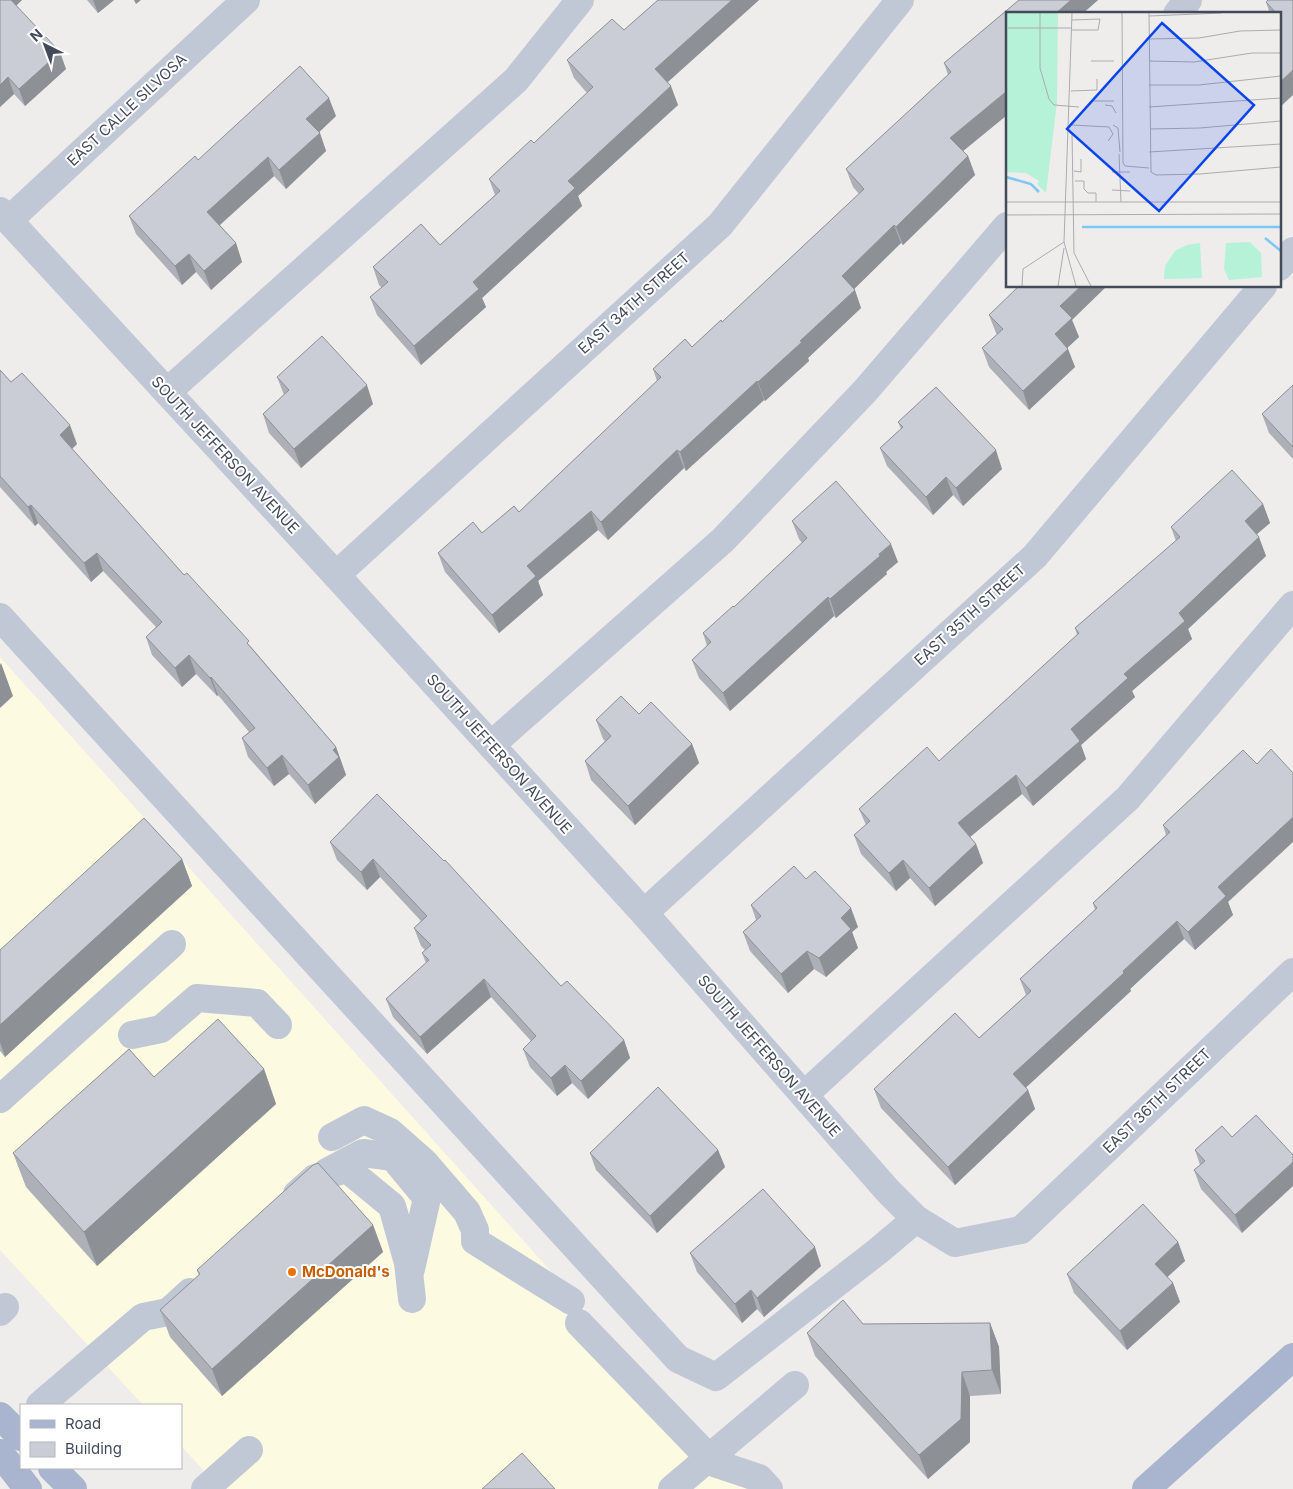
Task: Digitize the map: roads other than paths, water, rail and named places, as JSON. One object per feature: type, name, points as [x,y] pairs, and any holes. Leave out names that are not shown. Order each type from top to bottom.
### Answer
[{"type":"main road","points":[[1146,1489],[1293,1357]]},
{"type":"main road","points":[[0,1453],[28,1489]]},
{"type":"main road","points":[[53,1469],[73,1489]]},
{"type":"street","name":"EAST CALLE SILVOSA","points":[[4,216],[246,0]]},
{"type":"street","points":[[166,392],[516,80],[580,0]]},
{"type":"street","name":"EAST 34TH STREET","points":[[336,574],[720,224],[900,0]]},
{"type":"street","points":[[1178,12],[1188,0]]},
{"type":"street","name":"SOUTH JEFFERSON AVENUE","points":[[4,216],[336,574],[644,913],[888,1191],[916,1219],[955,1243],[1021,1230]]},
{"type":"street","points":[[491,745],[723,540],[865,391],[1006,227]]},
{"type":"street","points":[[1280,266],[1293,251]]},
{"type":"street","name":"EAST 35TH STREET","points":[[644,913],[1035,556],[1261,288]]},
{"type":"street","points":[[804,1094],[1128,798],[1293,605]]},
{"type":"street","points":[[0,617],[678,1360],[716,1376],[878,1251],[916,1219]]},
{"type":"street","points":[[0,1099],[172,944]]},
{"type":"street","name":"EAST 36TH STREET","points":[[1021,1230],[1293,972]]},
{"type":"street","points":[[132,1036],[161,1029],[196,998],[257,1003],[278,1025]]},
{"type":"street","points":[[332,1138],[364,1120],[390,1132],[424,1162],[467,1212],[475,1230],[475,1241],[575,1312],[714,1463],[759,1478],[769,1489]]},
{"type":"street","points":[[278,1212],[315,1178],[363,1153],[393,1157],[427,1198],[410,1287],[408,1263],[392,1206],[347,1168],[315,1178]]},
{"type":"street","points":[[41,1404],[143,1317],[168,1312],[204,1279]]},
{"type":"street","points":[[672,1489],[795,1385]]},
{"type":"street","points":[[205,1489],[249,1450]]},
{"type":"place","name":"McDonald's","points":[[292,1272]]}]
